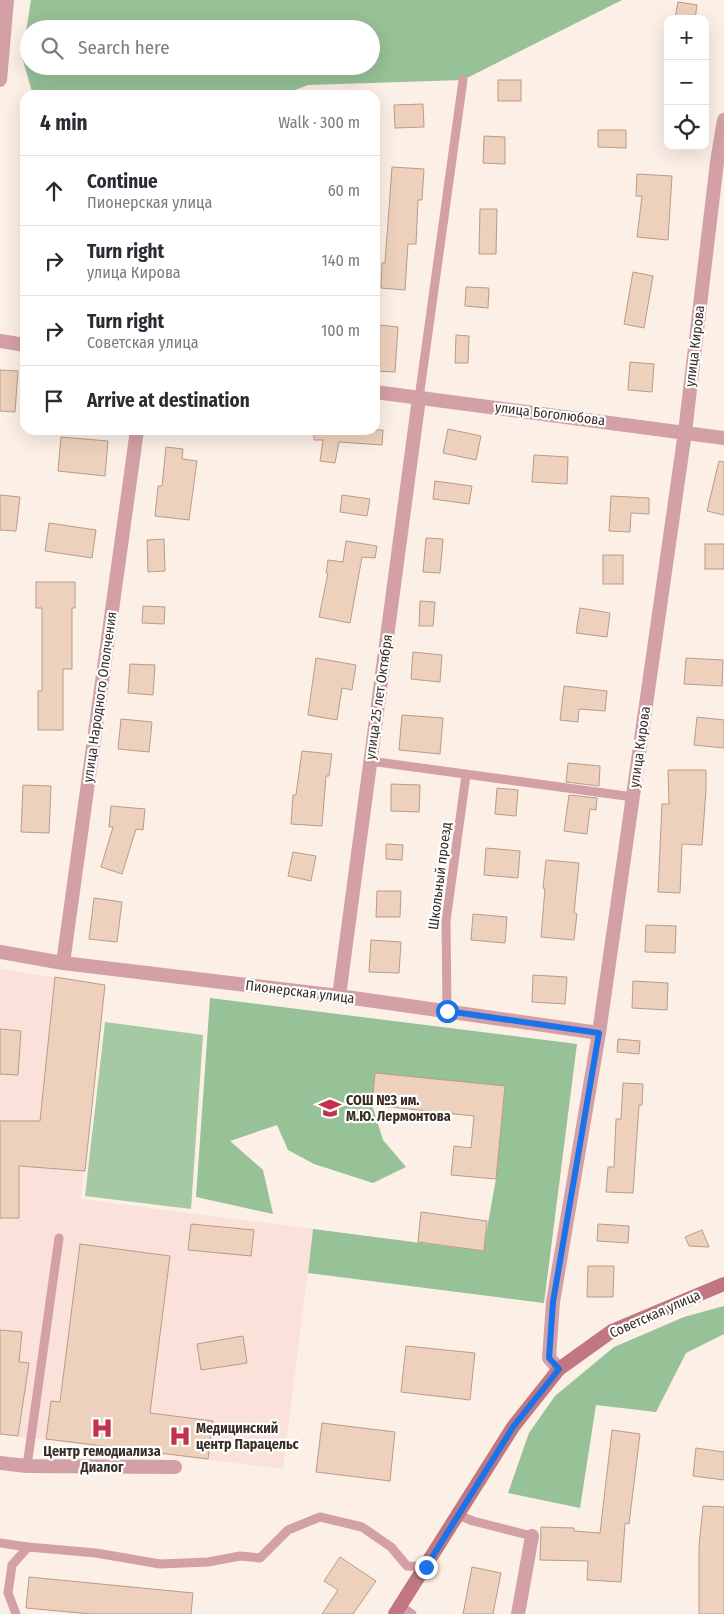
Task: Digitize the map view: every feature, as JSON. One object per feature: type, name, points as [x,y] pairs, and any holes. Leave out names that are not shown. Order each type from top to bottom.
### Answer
[{"type":"main road","name":"Советская улица","points":[[402,1611],[426,1567],[513,1427],[559,1369],[612,1331],[724,1284]]},
{"type":"street","points":[[0,80],[1,48],[7,0]]},
{"type":"street","name":"улица Кирова","points":[[559,1369],[549,1358],[553,1302],[599,1033],[634,797],[685,432],[717,162],[724,120]]},
{"type":"street","points":[[0,341],[20,344]]},
{"type":"street","name":"улица Боголюбова","points":[[380,393],[724,438]]},
{"type":"street","name":"улица 25 лет Октября","points":[[339,996],[420,398]]},
{"type":"street","name":"улица Народного Ополчения","points":[[63,963],[136,435]]},
{"type":"street","name":"Пионерская улица","points":[[0,952],[63,963],[339,996],[599,1033]]},
{"type":"street","points":[[0,1463],[27,1466],[175,1467]]},
{"type":"street","points":[[518,1614],[532,1536]]},
{"type":"lane","points":[[420,398],[463,80]]},
{"type":"lane","points":[[370,761],[634,797]]},
{"type":"lane","name":"Школьный проезд","points":[[447,1011],[446,921],[466,775]]},
{"type":"lane","points":[[27,1466],[59,1238]]},
{"type":"lane","points":[[458,1515],[472,1521],[532,1536]]},
{"type":"lane","points":[[0,1542],[28,1548],[96,1553],[160,1564],[208,1562],[240,1556],[260,1558],[288,1530],[320,1518],[362,1527],[391,1547],[406,1566],[426,1567]]},
{"type":"lane","points":[[16,1614],[8,1593],[12,1565],[28,1548]]},
{"type":"shaded area","points":[[0,969],[105,985],[81,1199],[313,1229],[283,1469],[0,1434]]},
{"type":"green space","points":[[31,0],[622,0],[463,80],[308,85],[295,90],[32,90],[27,75],[380,75],[380,20],[28,20]]},
{"type":"green space","points":[[210,998],[577,1044],[544,1303],[308,1273],[313,1229],[483,1251],[496,1179],[505,1086],[375,1073],[372,1105],[383,1140],[406,1167],[373,1183],[314,1164],[288,1150],[277,1125],[230,1141],[263,1170],[273,1214],[196,1197]]},
{"type":"green space","points":[[105,1022],[203,1035],[191,1209],[85,1196]]},
{"type":"green space","points":[[724,1306],[724,1334],[686,1353],[656,1412],[596,1405],[580,1508],[508,1493],[529,1433],[555,1396],[614,1347],[684,1317]]},
{"type":"building","points":[[678,2],[697,5],[696,15],[676,15]]},
{"type":"building","points":[[498,80],[521,80],[521,101],[498,101]]},
{"type":"building","points":[[423,104],[424,127],[395,128],[394,105]]},
{"type":"building","points":[[598,130],[626,130],[626,148],[598,147]]},
{"type":"building","points":[[484,136],[505,137],[505,164],[483,163]]},
{"type":"building","points":[[392,167],[424,169],[422,200],[418,200],[416,244],[408,244],[405,290],[381,288],[382,263],[385,263]]},
{"type":"building","points":[[637,174],[672,176],[668,240],[637,237],[642,196],[636,196]]},
{"type":"building","points":[[480,209],[497,209],[496,254],[479,254]]},
{"type":"building","points":[[633,272],[653,276],[644,328],[624,324]]},
{"type":"building","points":[[466,287],[489,288],[488,308],[465,306]]},
{"type":"building","points":[[380,325],[398,327],[395,372],[380,371]]},
{"type":"building","points":[[456,335],[469,336],[468,363],[455,363]]},
{"type":"building","points":[[630,362],[654,364],[652,392],[628,390]]},
{"type":"building","points":[[0,370],[18,371],[15,412],[0,411]]},
{"type":"building","points":[[448,429],[481,436],[476,460],[443,453]]},
{"type":"building","points":[[380,430],[383,430],[382,445],[339,442],[335,463],[320,461],[323,440],[314,440],[314,435],[380,435]]},
{"type":"building","points":[[61,437],[108,441],[105,476],[58,471]]},
{"type":"building","points":[[166,447],[183,449],[182,459],[197,461],[189,520],[155,516],[158,486],[162,486]]},
{"type":"building","points":[[534,455],[568,457],[567,484],[532,482]]},
{"type":"building","points":[[719,461],[724,462],[724,515],[707,511]]},
{"type":"building","points":[[435,481],[472,486],[469,504],[433,499]]},
{"type":"building","points":[[0,495],[20,497],[16,531],[0,530]]},
{"type":"building","points":[[342,495],[370,499],[367,516],[340,512]]},
{"type":"building","points":[[611,496],[649,498],[649,514],[631,513],[630,532],[609,531]]},
{"type":"building","points":[[49,523],[96,530],[92,558],[45,551]]},
{"type":"building","points":[[426,538],[443,539],[440,573],[423,572]]},
{"type":"building","points":[[164,539],[165,571],[148,572],[147,540]]},
{"type":"building","points":[[346,541],[377,546],[375,558],[362,557],[350,623],[319,617],[328,573],[326,573],[328,560],[343,562]]},
{"type":"building","points":[[705,544],[724,544],[724,569],[705,569]]},
{"type":"building","points":[[603,555],[623,555],[623,584],[603,584]]},
{"type":"building","points":[[36,582],[75,582],[75,608],[72,608],[72,669],[63,669],[63,730],[38,730],[38,691],[42,691],[42,608],[36,608]]},
{"type":"building","points":[[420,601],[435,602],[433,626],[419,626]]},
{"type":"building","points":[[143,606],[165,607],[164,624],[142,623]]},
{"type":"building","points":[[580,608],[610,613],[607,637],[576,633]]},
{"type":"building","points":[[413,652],[442,655],[440,682],[411,679]]},
{"type":"building","points":[[316,658],[356,665],[352,690],[342,688],[337,720],[308,715]]},
{"type":"building","points":[[686,658],[723,660],[722,686],[684,684]]},
{"type":"building","points":[[130,664],[155,665],[153,695],[128,693]]},
{"type":"building","points":[[564,686],[607,691],[605,711],[579,709],[578,722],[560,720]]},
{"type":"building","points":[[402,715],[443,718],[440,754],[399,750]]},
{"type":"building","points":[[697,717],[724,720],[724,748],[694,745]]},
{"type":"building","points":[[121,719],[152,722],[149,752],[118,749]]},
{"type":"building","points":[[302,751],[332,754],[329,776],[326,776],[322,826],[291,824],[293,795],[296,795]]},
{"type":"building","points":[[568,763],[600,766],[599,786],[566,782]]},
{"type":"building","points":[[668,770],[706,770],[702,845],[682,844],[680,893],[658,892],[662,804],[669,804]]},
{"type":"building","points":[[391,784],[420,785],[419,812],[391,811]]},
{"type":"building","points":[[23,785],[51,786],[49,833],[21,832]]},
{"type":"building","points":[[497,788],[518,790],[516,816],[495,814]]},
{"type":"building","points":[[569,795],[597,798],[596,810],[590,809],[587,834],[564,831]]},
{"type":"building","points":[[111,806],[145,809],[143,830],[136,829],[122,874],[101,867],[113,827],[109,827]]},
{"type":"building","points":[[386,844],[403,845],[402,860],[386,859]]},
{"type":"building","points":[[486,848],[520,851],[518,878],[484,875]]},
{"type":"building","points":[[293,852],[316,856],[311,881],[288,876]]},
{"type":"building","points":[[546,860],[579,863],[574,913],[577,914],[574,940],[541,937]]},
{"type":"building","points":[[377,891],[401,891],[400,917],[376,917]]},
{"type":"building","points":[[94,898],[122,902],[117,942],[89,939]]},
{"type":"building","points":[[473,914],[507,917],[505,943],[471,940]]},
{"type":"building","points":[[646,925],[676,926],[675,953],[645,952]]},
{"type":"building","points":[[371,940],[401,942],[399,973],[369,972]]},
{"type":"building","points":[[533,975],[567,977],[565,1004],[532,1002]]},
{"type":"building","points":[[55,977],[105,985],[85,1171],[19,1166],[19,1218],[0,1218],[0,1121],[40,1121]]},
{"type":"building","points":[[633,981],[668,983],[667,1010],[632,1008]]},
{"type":"building","points":[[0,1029],[21,1031],[18,1075],[0,1074]]},
{"type":"building","points":[[618,1039],[640,1041],[639,1054],[617,1052]]},
{"type":"building","points":[[375,1073],[505,1086],[496,1179],[451,1175],[454,1146],[471,1148],[474,1116],[372,1105]]},
{"type":"building","points":[[623,1083],[643,1084],[642,1105],[639,1105],[633,1193],[606,1192],[608,1167],[614,1167],[616,1119],[621,1119]]},
{"type":"building","points":[[421,1212],[487,1221],[484,1251],[418,1242]]},
{"type":"building","points":[[191,1224],[254,1230],[251,1256],[188,1250]]},
{"type":"building","points":[[598,1224],[629,1226],[628,1243],[597,1241]]},
{"type":"building","points":[[702,1230],[709,1247],[689,1246],[685,1237]]},
{"type":"building","points":[[80,1244],[170,1256],[150,1413],[213,1421],[208,1459],[46,1439],[51,1401],[60,1402]]},
{"type":"building","points":[[588,1266],[614,1266],[613,1297],[587,1297]]},
{"type":"building","points":[[0,1330],[22,1332],[19,1362],[29,1363],[18,1436],[0,1434]]},
{"type":"building","points":[[243,1336],[247,1363],[201,1370],[197,1344]]},
{"type":"building","points":[[406,1346],[475,1353],[470,1400],[401,1392]]},
{"type":"building","points":[[322,1423],[395,1432],[390,1481],[316,1472]]},
{"type":"building","points":[[612,1430],[640,1434],[629,1524],[625,1523],[621,1582],[587,1580],[588,1561],[540,1560],[541,1527],[574,1528],[574,1531],[600,1533]]},
{"type":"building","points":[[696,1448],[724,1452],[724,1480],[693,1476]]},
{"type":"building","points":[[703,1506],[724,1507],[724,1614],[699,1614],[699,1547]]},
{"type":"building","points":[[340,1557],[376,1581],[353,1614],[322,1614],[338,1590],[324,1581]]},
{"type":"building","points":[[472,1567],[501,1573],[493,1614],[463,1614]]},
{"type":"building","points":[[29,1577],[193,1593],[191,1614],[91,1614],[26,1608]]},
{"type":"place","name":"СОШ №3 им. М.Ю. Лермонтова","points":[[330,1108]]},
{"type":"place","name":"Центр гемодиализа Диалог","points":[[102,1428]]},
{"type":"place","name":"Медицинский центр Парацельс","points":[[180,1436]]},
{"type":"route","points":[[426,1567],[513,1427],[559,1369],[549,1358],[553,1302],[599,1033],[447,1011]]}]
